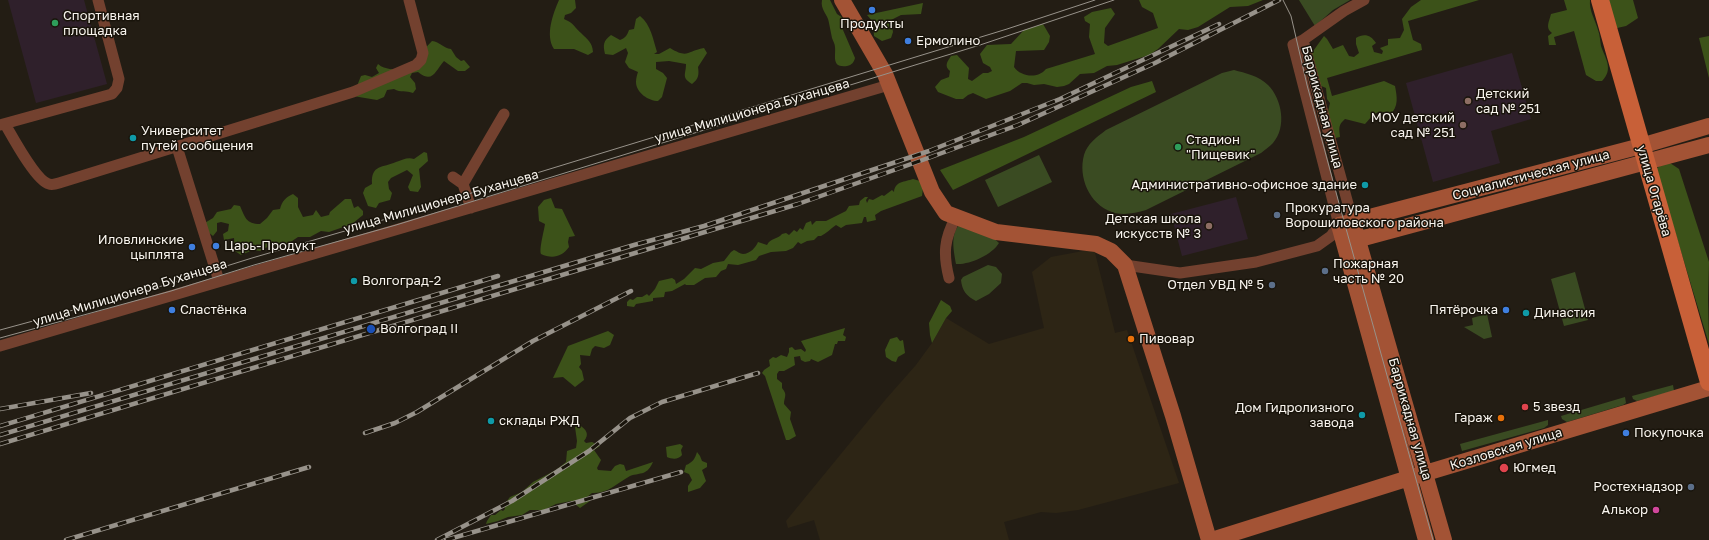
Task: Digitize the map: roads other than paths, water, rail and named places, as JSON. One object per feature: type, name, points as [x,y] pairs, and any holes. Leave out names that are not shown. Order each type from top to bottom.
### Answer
[{"type":"main road","name":"улица Огарёва","points":[[1600,0],[1709,382]]},
{"type":"street","points":[[98,0],[118,79],[117,88],[112,94],[2,124],[42,180],[50,184],[59,183],[353,92],[416,65],[421,60],[423,53],[410,0]]},
{"type":"street","points":[[842,0],[876,58],[889,85],[932,192],[943,209],[956,217],[996,232],[1096,244],[1111,251],[1125,265],[1211,540]]},
{"type":"street","name":"Баррикадная улица","points":[[1364,0],[1344,11],[1303,40],[1346,223],[1425,473],[1444,540]]},
{"type":"street","name":"улица Милиционера Буханцева","points":[[0,346],[889,85]]},
{"type":"street","points":[[463,184],[504,114]]},
{"type":"street","name":"Социалистическая улица","points":[[1352,241],[1644,154],[1709,126]]},
{"type":"street","name":"Социалистическая улица","points":[[1346,223],[1644,154],[1709,145]]},
{"type":"street","points":[[177,147],[219,281]]},
{"type":"street","points":[[453,177],[463,184],[471,208]]},
{"type":"street","points":[[949,278],[945,249],[948,231],[956,217]]},
{"type":"street","points":[[1125,265],[1180,273],[1256,262],[1317,246],[1346,223]]},
{"type":"street","name":"Баррикадная улица","points":[[1352,241],[1409,478],[1426,540]]},
{"type":"street","name":"Козловская улица","points":[[1211,540],[1425,473],[1709,388]]},
{"type":"tram line","points":[[0,330],[169,284],[393,217],[1007,29],[1095,0]]},
{"type":"tram line","points":[[0,338],[171,291],[254,265],[396,225],[980,45],[1114,0]]},
{"type":"tram line","points":[[1283,0],[1291,16],[1307,85],[1340,207],[1433,540]]},
{"type":"railway","points":[[0,444],[798,204],[1018,125],[1155,63],[1279,0]]},
{"type":"railway","points":[[0,435],[634,245],[704,226],[929,151],[1060,99],[1219,24]]},
{"type":"railway","points":[[0,426],[498,276]]},
{"type":"railway","points":[[365,433],[395,423],[417,412],[533,341],[631,291]]},
{"type":"railway","points":[[437,540],[512,501],[589,451],[630,418],[662,402],[758,373]]},
{"type":"railway","points":[[0,409],[91,393]]},
{"type":"railway","points":[[66,540],[309,467]]},
{"type":"railway","points":[[446,540],[681,472]]},
{"type":"place","name":"Продукты","points":[[872,10]]},
{"type":"place","name":"Спортивная площадка","points":[[55,23]]},
{"type":"place","name":"Ермолино","points":[[908,41]]},
{"type":"place","name":"Детский сад № 251","points":[[1468,101]]},
{"type":"place","name":"МОУ детский сад № 251","points":[[1463,125]]},
{"type":"place","name":"Университет путей сообщения","points":[[133,138]]},
{"type":"place","name":"Стадион \"Пищевик\"","points":[[1178,147]]},
{"type":"place","name":"Административно-офисное здание","points":[[1365,185]]},
{"type":"place","name":"Прокуратура Ворошиловского района","points":[[1277,215]]},
{"type":"place","name":"Детская школа искусств № 3","points":[[1209,226]]},
{"type":"place","name":"Царь-Продукт","points":[[216,246]]},
{"type":"place","name":"Иловлинские цыплята","points":[[192,247]]},
{"type":"place","name":"Пожарная часть № 20","points":[[1325,271]]},
{"type":"place","name":"Волгоград-2","points":[[354,281]]},
{"type":"place","name":"Отдел УВД № 5","points":[[1272,285]]},
{"type":"place","name":"Сластёнка","points":[[172,310]]},
{"type":"place","name":"Пятёрочка","points":[[1506,310]]},
{"type":"place","name":"Династия","points":[[1526,313]]},
{"type":"place","name":"Волгоград II","points":[[371,329]]},
{"type":"place","name":"Пивовар","points":[[1131,339]]},
{"type":"place","name":"5 звезд","points":[[1525,407]]},
{"type":"place","name":"Дом Гидролизного завода","points":[[1362,415]]},
{"type":"place","name":"Гараж","points":[[1501,418]]},
{"type":"place","name":"склады РЖД","points":[[491,421]]},
{"type":"place","name":"Покупочка","points":[[1626,433]]},
{"type":"place","name":"Югмед","points":[[1504,468]]},
{"type":"place","name":"Ростехнадзор","points":[[1691,487]]},
{"type":"place","name":"Алькор","points":[[1656,510]]}]
